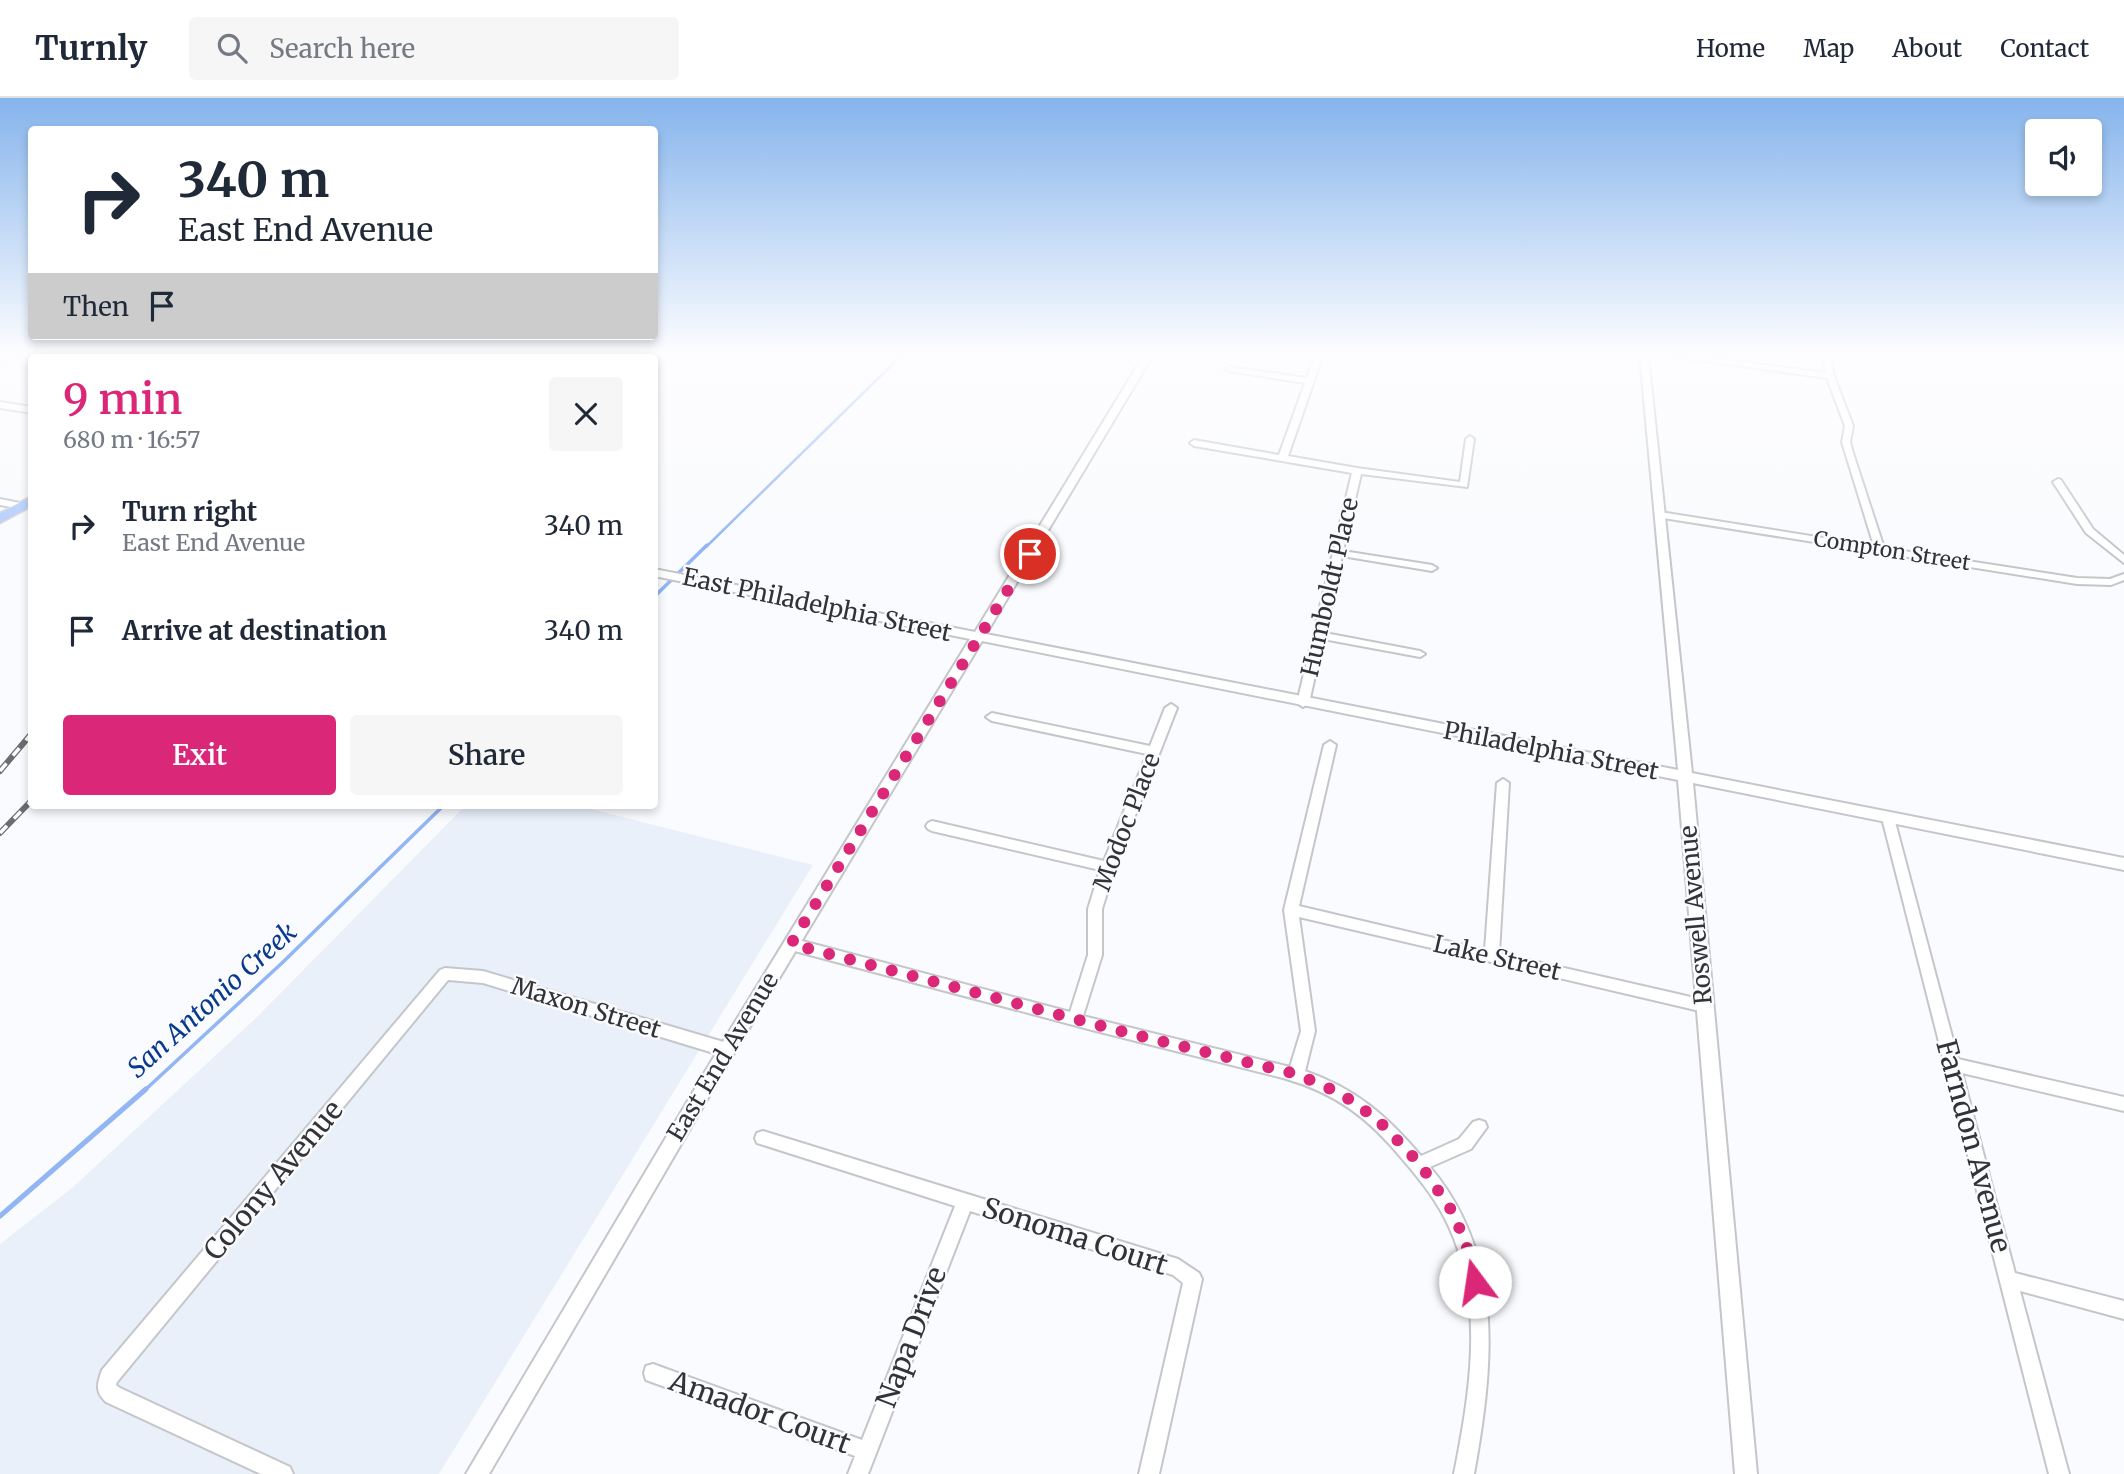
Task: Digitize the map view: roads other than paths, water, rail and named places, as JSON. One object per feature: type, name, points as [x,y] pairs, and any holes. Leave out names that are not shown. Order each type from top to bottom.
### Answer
[{"type":"main road","points":[[0,519],[27,503]]},
{"type":"street","name":"East End Avenue","points":[[477,1474],[727,1050],[1110,419]]},
{"type":"street","points":[[1283,457],[1297,419]]},
{"type":"street","name":"Roswell Avenue","points":[[1650,419],[1685,776],[1746,1474]]},
{"type":"street","points":[[1846,419],[1849,426],[1846,442],[1880,550]]},
{"type":"street","points":[[1194,443],[1357,471],[1464,485],[1470,439]]},
{"type":"street","name":"Humboldt Place","points":[[1303,703],[1357,471]]},
{"type":"street","points":[[2058,482],[2089,531],[2124,560]]},
{"type":"street","points":[[0,502],[27,503]]},
{"type":"street","name":"Compton Street","points":[[1660,515],[2077,581],[2111,582],[2124,578]]},
{"type":"street","points":[[1339,553],[1432,568]]},
{"type":"street","name":"East Philadelphia Street","points":[[658,573],[979,638]]},
{"type":"street","points":[[1318,635],[1420,654]]},
{"type":"street","name":"Philadelphia Street","points":[[979,638],[2124,864]]},
{"type":"street","name":"Modoc Place","points":[[1074,1019],[1095,955],[1095,909],[1108,867],[1171,708]]},
{"type":"street","points":[[992,717],[1154,751]]},
{"type":"street","points":[[1296,1074],[1308,1031],[1291,910],[1330,745]]},
{"type":"street","points":[[1492,957],[1503,783]]},
{"type":"street","name":"Farndon Avenue","points":[[1888,818],[2059,1474]]},
{"type":"street","points":[[932,826],[1108,867]]},
{"type":"street","name":"Lake Street","points":[[1291,910],[1703,1006]]},
{"type":"street","points":[[791,944],[1296,1074],[1340,1093],[1377,1119],[1420,1164],[1454,1214],[1470,1256],[1481,1307],[1483,1336],[1480,1379],[1464,1474]]},
{"type":"street","name":"Maxon Street","points":[[445,974],[483,977],[727,1050]]},
{"type":"street","name":"Colony Avenue","points":[[283,1474],[113,1395],[107,1388],[109,1377],[445,974]]},
{"type":"street","points":[[1953,1064],[2124,1104]]},
{"type":"street","points":[[1420,1164],[1465,1144],[1479,1126]]},
{"type":"street","name":"Sonoma Court","points":[[763,1138],[1178,1268],[1194,1279],[1149,1474]]},
{"type":"street","name":"Napa Drive","points":[[858,1474],[965,1201]]},
{"type":"street","points":[[2010,1280],[2124,1310]]},
{"type":"street","name":"Amador Court","points":[[653,1373],[867,1451]]},
{"type":"waterway","name":"San Antonio Creek","points":[[706,547],[836,419]]},
{"type":"waterway","name":"San Antonio Creek","points":[[658,593],[707,545]]},
{"type":"waterway","name":"San Antonio Creek","points":[[144,1091],[282,963],[440,809]]},
{"type":"waterway","name":"San Antonio Creek","points":[[0,1216],[146,1089]]},
{"type":"railway","points":[[0,771],[28,738]]},
{"type":"railway","points":[[0,833],[28,804]]}]
